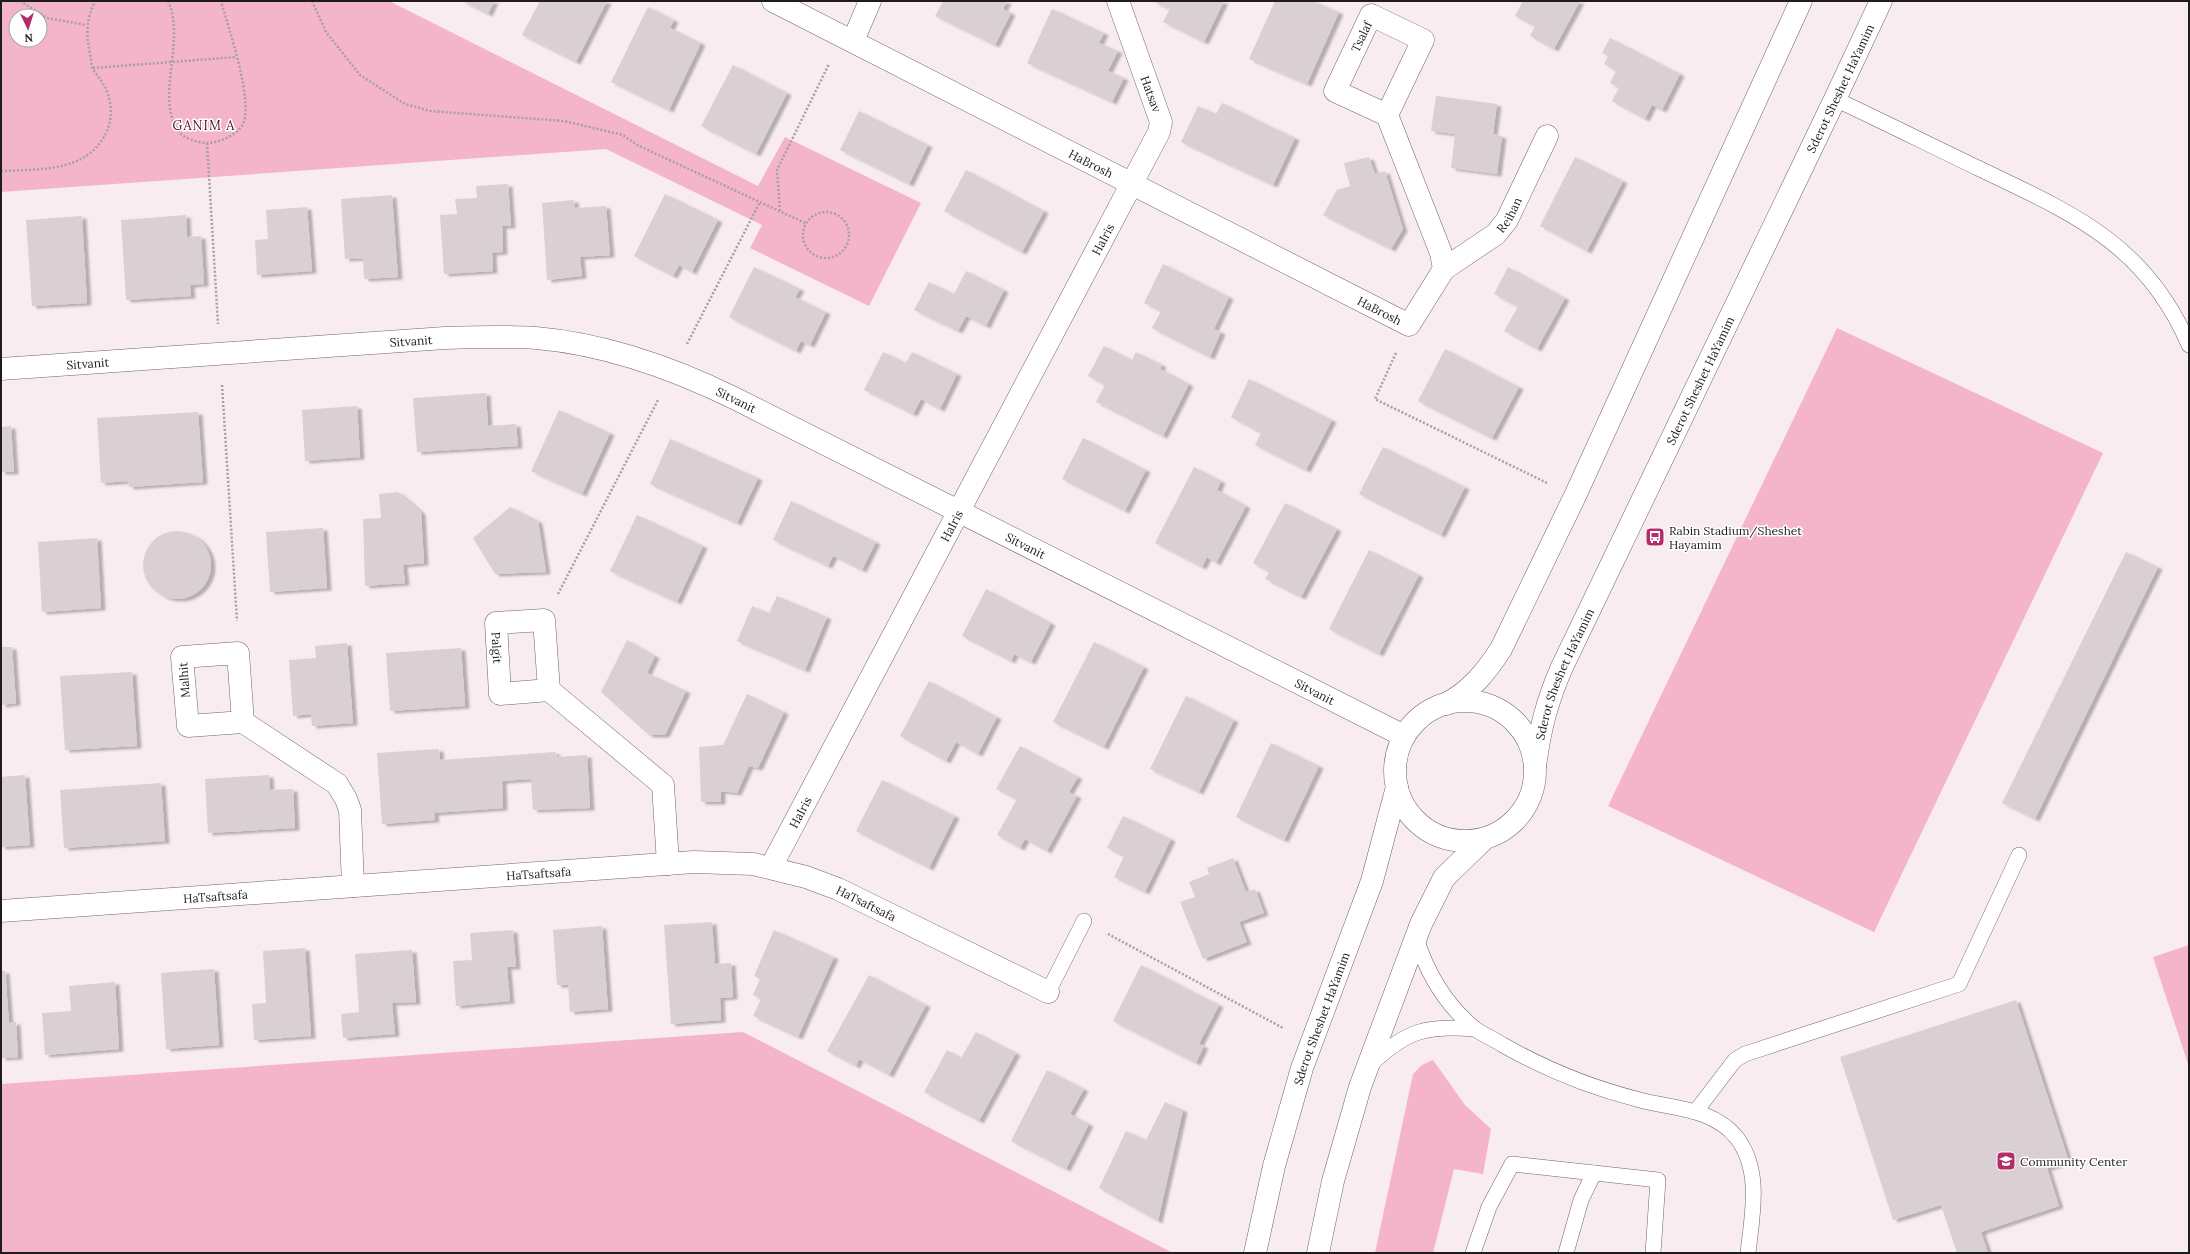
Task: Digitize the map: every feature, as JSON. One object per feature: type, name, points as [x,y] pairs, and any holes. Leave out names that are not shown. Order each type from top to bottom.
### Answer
[{"type":"street","name":"HaBrosh","points":[[773,1],[1409,325]]},
{"type":"street","points":[[848,39],[870,1]]},
{"type":"street","name":"Hatsav","points":[[1118,1],[1161,122],[1159,132],[1132,184]]},
{"type":"street","points":[[1446,704],[1469,690],[1489,667],[1501,648],[1575,496],[1801,1]]},
{"type":"street","name":"Sderot Sheshet HaYamim","points":[[1535,766],[1538,736],[1544,713],[1562,667],[1881,1]]},
{"type":"street","name":"Tsalaf","points":[[1371,15],[1423,40],[1387,115],[1335,90],[1371,15]]},
{"type":"street","points":[[1387,115],[1441,253],[1444,269],[1409,325]]},
{"type":"street","name":"Reihan","points":[[1444,269],[1496,234],[1507,220],[1547,136]]},
{"type":"street","name":"HaIris","points":[[772,867],[1132,184]]},
{"type":"street","name":"Sitvanit","points":[[1,369],[493,336],[537,338],[576,344],[626,355],[673,371],[736,399],[959,510],[1404,736]]},
{"type":"street","points":[[544,620],[549,690],[663,785],[668,864]]},
{"type":"street","name":"Palgit","points":[[544,620],[496,623],[500,694],[549,690]]},
{"type":"street","points":[[238,653],[243,722],[337,784],[346,799],[350,810],[354,886]]},
{"type":"street","name":"Malhit","points":[[238,653],[182,657],[188,726],[243,722]]},
{"type":"street","points":[[1318,1253],[1333,1181],[1368,1067],[1416,938],[1444,878],[1484,839],[1508,826],[1526,806],[1535,780],[1533,752],[1520,727],[1500,710],[1488,704],[1460,701],[1433,708],[1421,716],[1404,736],[1395,762],[1394,776],[1402,802],[1409,814],[1430,832],[1456,841],[1484,839]]},
{"type":"street","name":"Sderot Sheshet HaYamim","points":[[1255,1253],[1274,1166],[1302,1068],[1372,881],[1397,787]]},
{"type":"street","name":"HaTsaftsafa","points":[[1,911],[668,864],[734,862],[772,867],[806,877],[838,889],[1048,992]]},
{"type":"lane","points":[[1835,99],[2039,197],[2083,221],[2110,239],[2130,256],[2167,302],[2189,345]]},
{"type":"lane","points":[[1696,1111],[1735,1060],[1745,1054],[1959,984],[2019,855]]},
{"type":"lane","points":[[1048,992],[1084,921]]},
{"type":"lane","points":[[1416,938],[1423,961],[1436,984],[1454,1007],[1475,1029],[1538,1064],[1586,1084],[1642,1101],[1696,1111],[1726,1128],[1737,1139],[1750,1165],[1753,1197],[1748,1253]]},
{"type":"lane","points":[[1368,1067],[1393,1045],[1412,1034],[1438,1027],[1475,1029]]},
{"type":"lane","points":[[1473,1253],[1489,1207],[1512,1164],[1658,1180],[1653,1253]]},
{"type":"lane","points":[[1566,1253],[1582,1200],[1594,1173]]},
{"type":"path","points":[[20,1],[47,18],[86,25]]},
{"type":"path","points":[[1,171],[52,168],[68,165],[89,155],[102,141],[111,123],[110,103],[106,89],[92,68],[86,25],[95,1]]},
{"type":"path","points":[[168,1],[174,13],[175,25],[171,61],[171,106],[177,130],[193,141],[207,143],[228,138],[242,127],[246,112],[245,89],[221,1]]},
{"type":"path","points":[[312,1],[326,32],[356,70],[405,104],[430,111],[529,117],[564,121],[623,135],[637,145],[805,223]]},
{"type":"path","points":[[780,211],[777,170],[848,39]]},
{"type":"path","points":[[92,68],[236,57]]},
{"type":"path","points":[[207,143],[238,653]]},
{"type":"path","points":[[544,620],[760,202]]},
{"type":"path","points":[[820,212],[838,214],[846,224],[849,233],[848,242],[843,250],[836,256],[827,258],[818,257],[810,252],[805,246],[802,236],[805,223],[811,216],[820,212]]},
{"type":"path","points":[[1409,325],[1375,399],[1575,496]]},
{"type":"path","points":[[1084,921],[1312,1043]]},
{"type":"shaded area","points":[[1,1],[389,1],[758,186],[785,137],[921,203],[869,306],[750,248],[762,225],[606,149],[1,192]]},
{"type":"shaded area","points":[[1837,328],[2103,453],[1874,932],[1608,806]]},
{"type":"shaded area","points":[[2189,945],[2189,1067],[2153,957]]},
{"type":"shaded area","points":[[743,1032],[1173,1253],[1,1253],[1,1084]]},
{"type":"shaded area","points":[[1433,1060],[1465,1105],[1491,1129],[1483,1174],[1454,1169],[1433,1253],[1375,1253],[1413,1074],[1422,1065]]},
{"type":"building","points":[[462,1],[494,1],[488,14]]},
{"type":"building","points":[[540,1],[607,1],[576,62],[522,35]]},
{"type":"building","points":[[943,1],[1007,1],[1003,9],[1011,13],[995,45],[935,16]]},
{"type":"building","points":[[1152,1],[1224,1],[1204,42],[1163,22],[1170,9]]},
{"type":"building","points":[[1275,1],[1313,1],[1339,12],[1307,84],[1249,59]]},
{"type":"building","points":[[1523,1],[1580,1],[1554,49],[1530,36],[1535,26],[1515,16]]},
{"type":"building","points":[[648,7],[674,20],[670,28],[701,43],[669,110],[611,82]]},
{"type":"building","points":[[1052,9],[1104,33],[1099,43],[1118,51],[1108,71],[1124,78],[1112,102],[1027,63]]},
{"type":"building","points":[[1610,38],[1680,74],[1662,110],[1652,105],[1645,119],[1612,101],[1619,88],[1610,83],[1616,71],[1604,64],[1608,56],[1602,53]]},
{"type":"building","points":[[733,65],[787,93],[756,154],[701,126]]},
{"type":"building","points":[[1436,96],[1497,104],[1493,134],[1502,136],[1497,174],[1451,168],[1455,134],[1431,131]]},
{"type":"building","points":[[1222,103],[1295,138],[1273,185],[1181,142],[1198,106],[1216,114]]},
{"type":"building","points":[[859,111],[928,145],[909,184],[840,150]]},
{"type":"building","points":[[1369,157],[1375,174],[1385,171],[1403,229],[1391,249],[1323,215],[1337,190],[1350,186],[1344,163]]},
{"type":"building","points":[[1575,157],[1623,181],[1587,251],[1540,226]]},
{"type":"building","points":[[966,170],[1044,211],[1022,252],[944,211]]},
{"type":"building","points":[[508,184],[511,226],[502,226],[503,252],[492,253],[493,271],[444,274],[440,215],[457,214],[455,199],[477,198],[476,186]]},
{"type":"building","points":[[665,194],[718,220],[692,272],[679,265],[673,276],[634,256]]},
{"type":"building","points":[[392,195],[398,277],[364,279],[363,258],[345,259],[341,199]]},
{"type":"building","points":[[574,200],[575,208],[606,206],[610,255],[580,257],[582,276],[547,280],[542,203]]},
{"type":"building","points":[[307,207],[312,271],[257,275],[255,240],[268,239],[266,210]]},
{"type":"building","points":[[186,215],[187,237],[201,236],[204,284],[190,285],[191,296],[126,300],[121,220]]},
{"type":"building","points":[[82,216],[87,303],[32,306],[26,220]]},
{"type":"building","points":[[1163,264],[1229,297],[1214,329],[1221,332],[1210,357],[1152,328],[1161,311],[1144,303]]},
{"type":"building","points":[[754,267],[800,289],[795,297],[826,312],[810,345],[801,341],[796,351],[729,317]]},
{"type":"building","points":[[1508,267],[1565,298],[1537,349],[1504,331],[1518,307],[1494,294]]},
{"type":"building","points":[[966,271],[1004,290],[986,326],[966,316],[958,331],[914,310],[929,282],[954,294]]},
{"type":"building","points":[[1104,346],[1132,360],[1136,352],[1162,365],[1160,369],[1189,384],[1163,436],[1096,402],[1105,385],[1088,376]]},
{"type":"building","points":[[1445,349],[1519,387],[1492,438],[1418,401]]},
{"type":"building","points":[[883,352],[906,363],[912,352],[957,374],[940,409],[921,399],[913,414],[864,390]]},
{"type":"building","points":[[1249,379],[1332,420],[1306,470],[1255,445],[1261,433],[1231,417]]},
{"type":"building","points":[[486,393],[488,426],[516,424],[518,446],[417,452],[413,398]]},
{"type":"building","points":[[357,406],[360,457],[305,461],[302,410]]},
{"type":"building","points":[[559,410],[610,433],[582,494],[531,471]]},
{"type":"building","points":[[198,412],[203,482],[129,487],[128,481],[101,483],[97,418]]},
{"type":"building","points":[[11,426],[14,472],[1,472],[1,427]]},
{"type":"building","points":[[1083,438],[1146,470],[1125,511],[1062,479]]},
{"type":"building","points":[[670,439],[758,478],[737,523],[650,484]]},
{"type":"building","points":[[1383,447],[1465,487],[1441,535],[1359,494]]},
{"type":"building","points":[[1194,467],[1221,481],[1217,490],[1246,506],[1216,563],[1207,557],[1202,567],[1155,543]]},
{"type":"building","points":[[398,492],[421,512],[424,563],[403,565],[405,583],[365,586],[363,519],[381,518],[379,494]]},
{"type":"building","points":[[791,501],[876,542],[862,570],[833,556],[828,566],[773,540]]},
{"type":"building","points":[[1285,503],[1337,529],[1301,597],[1265,579],[1269,572],[1253,563]]},
{"type":"building","points":[[510,507],[538,521],[546,572],[495,574],[473,538]]},
{"type":"building","points":[[637,515],[703,546],[677,602],[610,571]]},
{"type":"building","points":[[323,528],[327,588],[270,592],[266,532]]},
{"type":"building","points":[[177,531],[190,534],[201,541],[208,552],[211,565],[208,578],[201,589],[190,596],[177,599],[164,596],[153,589],[146,578],[143,565],[146,552],[153,541],[164,534]]},
{"type":"building","points":[[97,538],[101,608],[42,612],[38,542]]},
{"type":"building","points":[[1369,550],[1419,575],[1379,654],[1329,629]]},
{"type":"building","points":[[2126,552],[2158,567],[2035,819],[2002,803]]},
{"type":"building","points":[[986,589],[1051,623],[1031,662],[1014,654],[1011,661],[962,636]]},
{"type":"building","points":[[777,596],[827,617],[805,670],[737,641],[752,606],[769,613]]},
{"type":"building","points":[[627,640],[655,656],[647,673],[686,691],[665,735],[649,735],[601,692]]},
{"type":"building","points":[[1094,642],[1144,667],[1104,747],[1053,722]]},
{"type":"building","points":[[347,643],[353,723],[312,726],[311,714],[293,716],[289,660],[316,658],[315,646]]},
{"type":"building","points":[[1,647],[12,647],[16,703],[1,705]]},
{"type":"building","points":[[461,648],[465,706],[390,711],[386,653]]},
{"type":"building","points":[[132,672],[137,746],[65,750],[60,676]]},
{"type":"building","points":[[929,681],[997,717],[978,754],[956,742],[946,761],[900,736]]},
{"type":"building","points":[[747,694],[784,712],[758,768],[749,766],[737,793],[721,791],[721,802],[701,802],[699,747],[723,745]]},
{"type":"building","points":[[1186,696],[1234,720],[1199,792],[1150,769]]},
{"type":"building","points":[[1271,743],[1319,766],[1284,840],[1236,817]]},
{"type":"building","points":[[1020,746],[1078,777],[1069,792],[1077,796],[1047,851],[1025,839],[1020,848],[997,835],[1017,799],[996,789]]},
{"type":"building","points":[[439,749],[440,760],[555,752],[557,757],[587,755],[590,808],[533,810],[531,779],[502,781],[503,808],[434,813],[435,820],[382,824],[377,753]]},
{"type":"building","points":[[25,775],[30,845],[1,847],[1,777]]},
{"type":"building","points":[[269,775],[270,790],[293,789],[295,828],[208,833],[205,779]]},
{"type":"building","points":[[882,780],[955,816],[929,868],[856,831]]},
{"type":"building","points":[[161,783],[165,841],[64,848],[60,790]]},
{"type":"building","points":[[1123,816],[1171,839],[1145,892],[1114,877],[1124,856],[1107,848]]},
{"type":"building","points":[[1233,858],[1246,892],[1255,889],[1264,913],[1239,922],[1247,942],[1203,959],[1180,902],[1195,897],[1189,882],[1209,874],[1207,868]]},
{"type":"building","points":[[712,922],[715,964],[731,963],[733,997],[720,998],[721,1020],[671,1024],[664,925]]},
{"type":"building","points":[[602,926],[608,1009],[570,1012],[568,985],[557,985],[553,930]]},
{"type":"building","points":[[513,930],[516,967],[507,967],[510,1001],[456,1006],[453,961],[472,960],[470,933]]},
{"type":"building","points":[[774,930],[834,957],[798,1037],[753,1016],[761,999],[753,995],[760,979],[754,976]]},
{"type":"building","points":[[305,948],[311,1036],[254,1040],[252,1004],[266,1003],[263,951]]},
{"type":"building","points":[[412,950],[416,1002],[392,1003],[395,1034],[343,1038],[341,1014],[359,1012],[355,954]]},
{"type":"building","points":[[1141,965],[1219,1005],[1199,1044],[1204,1046],[1196,1063],[1113,1021]]},
{"type":"building","points":[[214,969],[219,1045],[166,1049],[161,973]]},
{"type":"building","points":[[1,971],[5,971],[9,1023],[16,1022],[18,1057],[1,1058]]},
{"type":"building","points":[[869,975],[926,1005],[889,1075],[859,1059],[856,1066],[827,1051]]},
{"type":"building","points":[[115,982],[119,1049],[45,1055],[42,1013],[71,1011],[69,986]]},
{"type":"building","points":[[2016,1000],[2069,1162],[2047,1168],[2059,1206],[1981,1232],[1988,1253],[1957,1253],[1941,1205],[1893,1220],[1840,1057]]},
{"type":"building","points":[[976,1032],[1016,1053],[979,1121],[924,1092],[947,1050],[961,1058]]},
{"type":"building","points":[[1047,1070],[1084,1089],[1070,1114],[1089,1124],[1066,1169],[1011,1141]]},
{"type":"building","points":[[1165,1102],[1183,1110],[1158,1221],[1099,1188],[1126,1131],[1146,1140]]},
{"type":"place","name":"Rabin Stadium/Sheshet Hayamim","points":[[1655,537]]},
{"type":"place","name":"Community Center","points":[[2006,1161]]},
{"type":"district","name":"GANIM A","points":[[204,125]]}]
